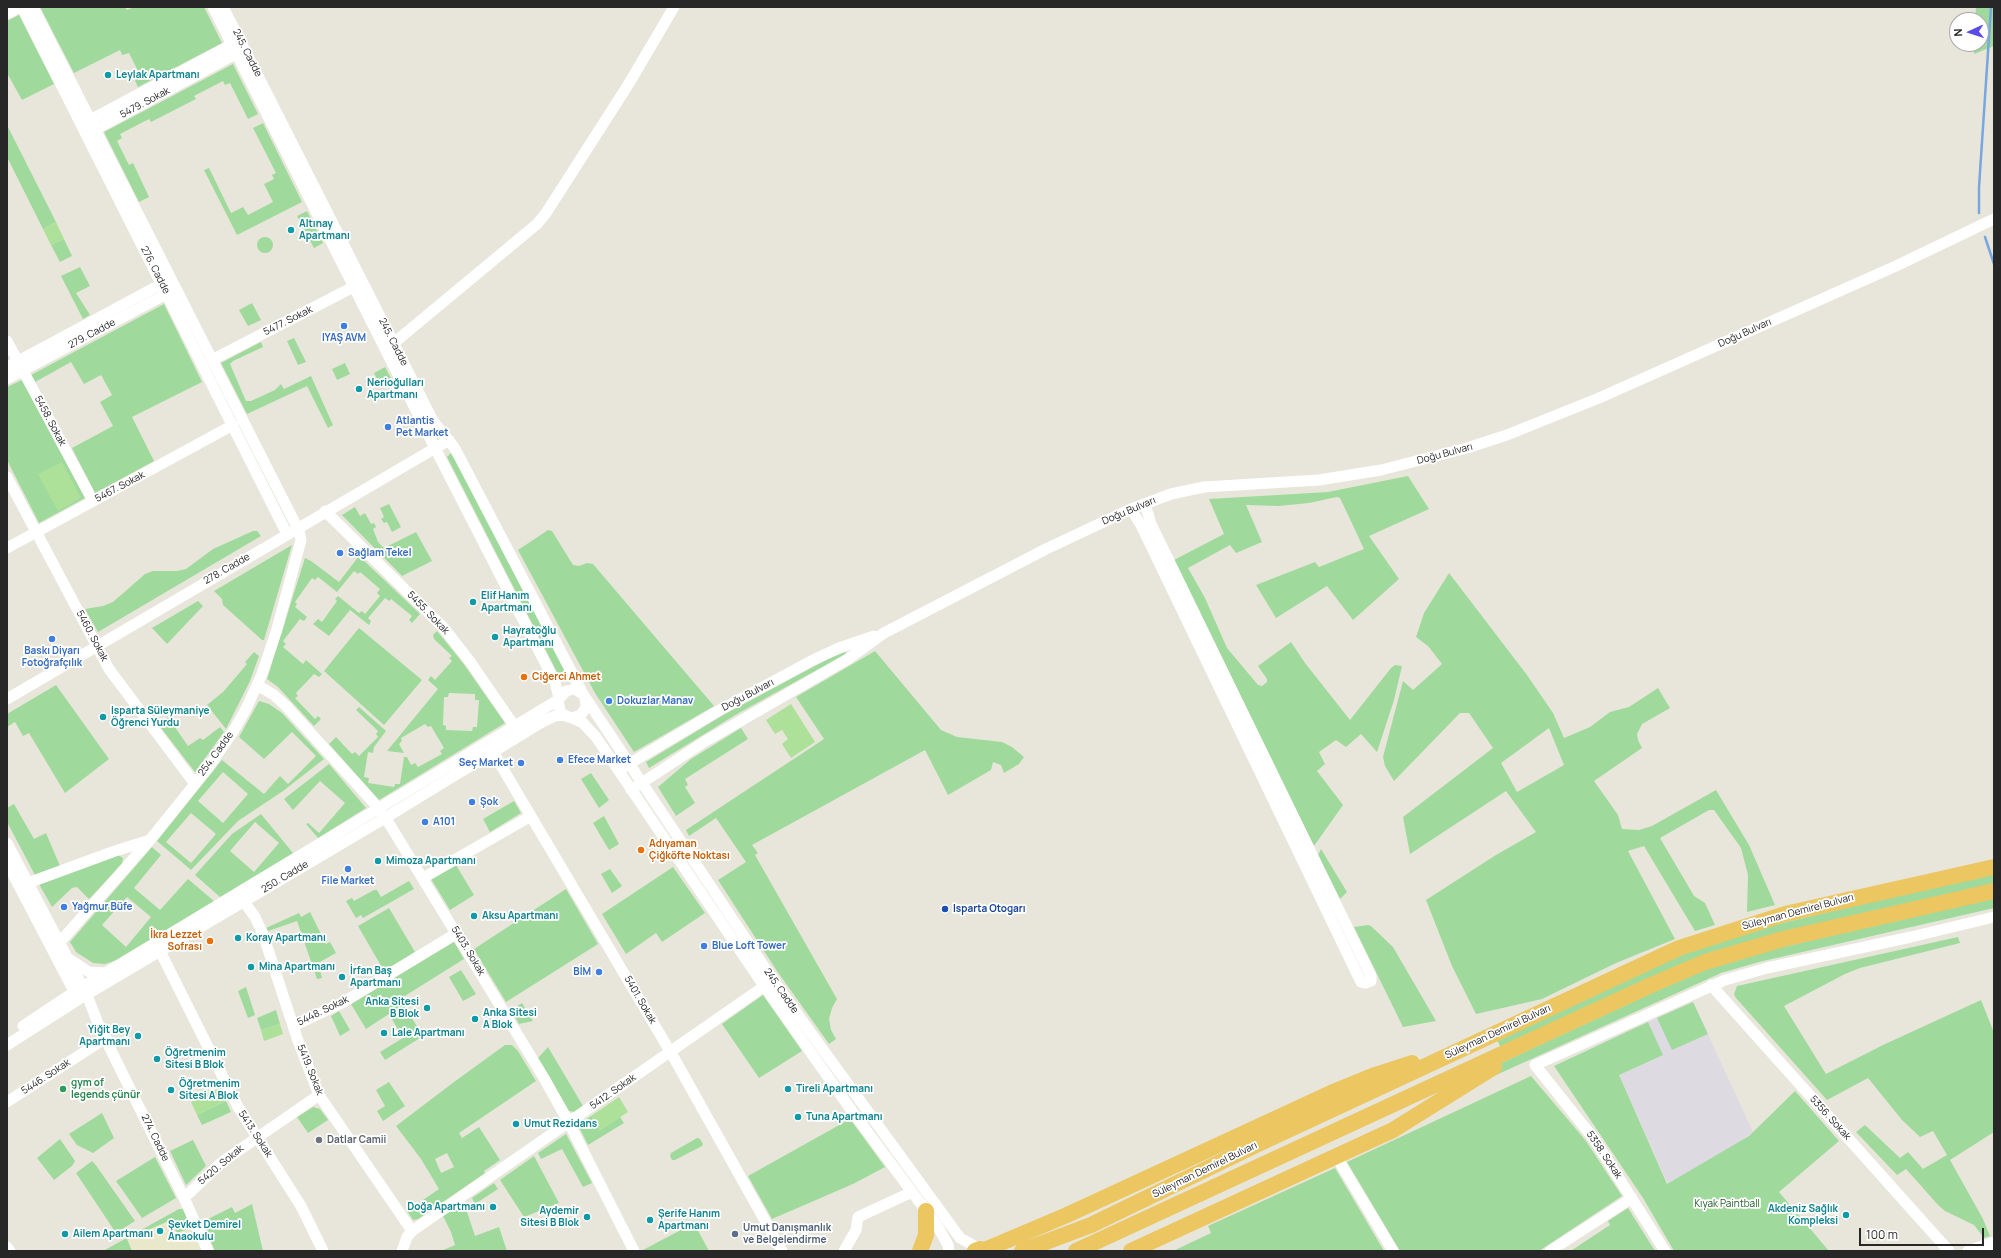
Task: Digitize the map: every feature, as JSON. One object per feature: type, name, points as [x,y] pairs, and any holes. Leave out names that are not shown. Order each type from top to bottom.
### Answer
[{"type":"highway","name":"Süleyman Demirel Bulvarı","points":[[1021,1251],[1091,1226],[1258,1144],[1648,961],[1701,940],[1784,914],[1994,867]]},
{"type":"highway","name":"Süleyman Demirel Bulvarı","points":[[1076,1251],[1680,972],[1728,954],[1994,890]]},
{"type":"highway","points":[[1131,1251],[1394,1130],[1554,1030]]},
{"type":"highway","points":[[979,1250],[982,1251],[1130,1187],[1332,1093],[1375,1075],[1464,1048]]},
{"type":"highway","points":[[920,1251],[926,1235],[926,1211]]},
{"type":"highway","points":[[1021,1251],[1024,1240],[1036,1228]]},
{"type":"street","points":[[7,14],[21,7]]},
{"type":"street","name":"276. Cadde","points":[[21,7],[89,127]]},
{"type":"street","name":"276. Cadde","points":[[34,7],[89,127],[169,286],[233,425],[287,534]]},
{"type":"street","name":"245. Cadde","points":[[213,7],[239,48],[359,285],[389,346],[435,448],[555,682],[559,699]]},
{"type":"street","name":"245. Cadde","points":[[223,7],[239,48]]},
{"type":"street","points":[[389,346],[536,224],[546,213],[624,91],[674,7]]},
{"type":"street","name":"5479. Sokak","points":[[89,127],[239,48]]},
{"type":"street","name":"Doğu Bulvarı","points":[[631,790],[735,723],[848,659],[884,634],[1046,549],[1131,509],[1171,494],[1204,487],[1318,480],[1381,470],[1460,450],[1507,435],[1599,398],[1871,277],[1994,219]]},
{"type":"street","name":"5477. Sokak","points":[[212,360],[359,285]]},
{"type":"street","name":"276. Cadde","points":[[169,286],[212,360],[297,528]]},
{"type":"street","name":"279. Cadde","points":[[7,379],[20,366],[169,286]]},
{"type":"street","name":"5458. Sokak","points":[[7,341],[93,501]]},
{"type":"street","name":"245. Cadde","points":[[389,346],[433,421],[449,440],[461,460],[584,696],[769,983],[960,1238],[979,1250]]},
{"type":"street","name":"279. Cadde","points":[[7,367],[20,366]]},
{"type":"street","name":"5467. Sokak","points":[[7,548],[233,425]]},
{"type":"street","name":"278. Cadde","points":[[7,699],[325,511],[449,440]]},
{"type":"street","name":"5460. Sokak","points":[[7,477],[113,675],[195,784]]},
{"type":"street","points":[[1131,509],[1142,527],[1361,982],[1366,984],[1371,981],[1371,976],[1151,524],[1145,504]]},
{"type":"street","name":"5455. Sokak","points":[[325,511],[443,627],[471,663],[516,727]]},
{"type":"street","name":"254. Cadde","points":[[60,942],[150,840],[195,784],[234,730],[257,685],[277,629],[301,540],[297,528]]},
{"type":"street","name":"Doğu Bulvarı","points":[[618,771],[718,711],[813,660],[839,648],[884,634]]},
{"type":"street","name":"5403. Sokak","points":[[257,685],[274,695],[286,706],[381,814],[457,933],[570,1123],[634,1251]]},
{"type":"street","points":[[570,689],[579,691],[584,696],[586,707],[581,715],[568,717],[560,711],[559,699],[562,693],[570,689]]},
{"type":"street","name":"250. Cadde","points":[[7,1045],[81,993],[106,973],[241,898],[381,814],[559,699]]},
{"type":"street","name":"250. Cadde","points":[[381,814],[493,752],[549,718],[555,716],[568,717]]},
{"type":"street","name":"245. Cadde","points":[[568,717],[583,723],[590,730],[769,983],[926,1211],[948,1245],[948,1251]]},
{"type":"street","name":"5401. Sokak","points":[[493,752],[670,1052],[782,1251]]},
{"type":"street","points":[[422,878],[531,816]]},
{"type":"street","points":[[28,883],[115,851],[150,840]]},
{"type":"street","name":"274. Cadde","points":[[7,843],[60,942],[81,993]]},
{"type":"street","name":"274. Cadde","points":[[7,863],[106,1038],[184,1198],[208,1251]]},
{"type":"street","name":"250. Cadde","points":[[7,1037],[81,993],[160,951],[241,898]]},
{"type":"street","name":"5419. Sokak","points":[[241,898],[255,917],[266,940],[293,1026],[319,1095],[412,1231]]},
{"type":"street","points":[[1711,985],[1767,968],[1911,937],[1994,917]]},
{"type":"street","name":"5448. Sokak","points":[[293,1026],[342,1003],[457,933]]},
{"type":"street","name":"5413. Sokak","points":[[160,951],[238,1107],[303,1211],[323,1251]]},
{"type":"street","points":[[67,957],[89,972],[106,973]]},
{"type":"street","name":"5412. Sokak","points":[[402,1251],[407,1237],[412,1231],[570,1123],[769,983]]},
{"type":"street","name":"5358. Sokak","points":[[1665,1251],[1594,1139],[1535,1065],[1711,985]]},
{"type":"street","name":"5356. Sokak","points":[[1711,985],[1949,1251]]},
{"type":"street","name":"5446. Sokak","points":[[7,1102],[106,1038]]},
{"type":"street","name":"5420. Sokak","points":[[184,1198],[222,1162],[256,1136],[319,1095]]},
{"type":"street","points":[[1336,1156],[1393,1251]]},
{"type":"street","points":[[844,1251],[856,1230],[858,1217],[912,1192]]},
{"type":"street","points":[[1550,1251],[1632,1198]]},
{"type":"street","points":[[1968,1251],[1994,1242]]},
{"type":"street","points":[[7,1247],[10,1251]]},
{"type":"shaded area","points":[[1693,1002],[1753,1132],[1738,1143],[1668,1184],[1604,1042]]},
{"type":"shaded area","points":[[179,1209],[183,1209],[201,1251],[103,1251]]},
{"type":"green space","points":[[40,7],[125,7],[127,10],[134,7],[204,7],[222,43],[138,87],[132,74],[138,71],[129,53],[122,55],[120,50],[74,73]]},
{"type":"green space","points":[[1976,7],[1994,7],[1994,46],[1989,48],[1989,12],[1976,12]]},
{"type":"green space","points":[[19,15],[54,84],[22,100],[7,73],[7,21]]},
{"type":"green space","points":[[233,64],[258,114],[248,119],[230,83],[225,85],[223,81],[194,96],[196,99],[151,122],[149,119],[120,134],[122,138],[117,141],[129,165],[133,163],[149,197],[139,202],[104,132]]},
{"type":"green space","points":[[263,123],[302,202],[237,235],[204,170],[209,168],[231,213],[243,207],[248,215],[273,202],[264,184],[274,179],[272,175],[276,173],[253,128]]},
{"type":"green space","points":[[7,125],[56,222],[43,229],[7,157]]},
{"type":"green space","points":[[307,211],[323,243],[314,248],[297,216]]},
{"type":"green space","points":[[56,222],[64,239],[51,245],[43,229]]},
{"type":"green space","points":[[265,237],[271,239],[273,245],[271,251],[265,253],[259,251],[257,245],[259,239]]},
{"type":"green space","points":[[64,239],[72,256],[60,262],[51,245]]},
{"type":"green space","points":[[80,267],[90,286],[76,293],[90,315],[83,319],[61,276]]},
{"type":"green space","points":[[252,303],[261,320],[248,326],[239,310]]},
{"type":"green space","points":[[164,304],[202,382],[132,417],[154,461],[95,493],[72,448],[113,426],[100,402],[112,395],[101,375],[84,384],[71,362],[35,382],[31,375]]},
{"type":"green space","points":[[294,338],[306,362],[298,365],[287,341]]},
{"type":"green space","points":[[261,342],[263,347],[233,361],[230,364],[246,401],[251,401],[275,390],[281,384],[284,389],[311,376],[333,425],[328,428],[307,386],[247,414],[221,363]]},
{"type":"green space","points":[[345,363],[350,374],[337,380],[332,369]]},
{"type":"green space","points":[[385,367],[393,382],[381,387],[374,373]]},
{"type":"green space","points":[[22,380],[85,498],[39,523],[7,460],[7,387]]},
{"type":"green space","points":[[451,453],[454,455],[566,674],[566,678],[560,678],[447,457]]},
{"type":"green space","points":[[62,462],[81,498],[58,511],[38,474]]},
{"type":"green space","points":[[1408,476],[1429,509],[1369,536],[1399,579],[1353,620],[1327,586],[1276,618],[1256,585],[1315,562],[1319,567],[1364,549],[1340,498],[1337,497],[1309,503],[1279,506],[1246,505],[1262,542],[1236,553],[1230,545],[1188,568],[1205,598],[1227,648],[1258,685],[1262,686],[1267,682],[1267,679],[1258,666],[1291,642],[1305,663],[1350,720],[1391,668],[1395,665],[1402,666],[1394,700],[1377,752],[1361,734],[1346,747],[1336,740],[1319,752],[1325,764],[1317,771],[1343,805],[1314,846],[1174,560],[1224,534],[1209,499],[1328,492]]},
{"type":"green space","points":[[389,504],[401,527],[392,532],[387,522],[384,523],[381,519],[384,517],[380,508]]},
{"type":"green space","points":[[355,507],[360,516],[365,513],[371,524],[374,523],[376,527],[373,529],[378,542],[384,548],[416,532],[432,561],[402,576],[342,515]]},
{"type":"green space","points":[[548,530],[552,531],[573,565],[579,566],[587,563],[593,564],[714,706],[634,752],[595,693],[518,550]]},
{"type":"green space","points":[[253,531],[257,531],[261,536],[98,632],[85,609],[103,606],[113,602],[145,574],[153,571],[177,571],[186,569],[213,549]]},
{"type":"green space","points":[[292,545],[264,640],[262,640],[223,605],[222,599],[214,591]]},
{"type":"green space","points":[[359,556],[420,614],[412,623],[409,620],[412,616],[391,599],[389,601],[385,598],[368,618],[371,621],[369,625],[350,610],[329,636],[313,624],[318,619],[322,622],[337,601],[335,599],[338,596],[359,613],[362,611],[365,614],[380,596],[377,593],[380,589],[360,572],[358,574],[354,571],[337,592],[318,577],[315,580],[312,578],[295,602],[297,604],[295,607],[307,617],[304,621],[300,619],[283,641],[286,644],[283,647],[303,664],[306,660],[322,674],[319,677],[314,674],[296,693],[298,696],[295,698],[315,719],[318,716],[321,719],[314,726],[278,687],[267,679],[305,558],[339,582]]},
{"type":"green space","points":[[1449,573],[1527,675],[1553,713],[1564,738],[1590,727],[1610,712],[1629,707],[1658,688],[1670,708],[1642,724],[1637,734],[1642,748],[1594,781],[1618,815],[1622,829],[1639,830],[1652,826],[1716,790],[1749,845],[1775,905],[1747,912],[1748,875],[1741,848],[1714,810],[1709,810],[1660,838],[1694,896],[1705,903],[1715,925],[1695,931],[1644,846],[1628,851],[1675,939],[1616,963],[1542,999],[1476,1014],[1452,966],[1426,900],[1496,855],[1536,832],[1506,791],[1410,854],[1403,817],[1493,748],[1469,713],[1460,713],[1394,781],[1385,766],[1383,757],[1403,681],[1413,690],[1442,664],[1428,646],[1416,637],[1424,613]],"holes":[[[1549,728],[1564,765],[1517,792],[1501,763]]]},
{"type":"green space","points":[[198,601],[203,606],[167,644],[152,628]]},
{"type":"green space","points":[[359,628],[422,680],[384,725],[324,671]]},
{"type":"green space","points":[[437,631],[463,663],[505,723],[379,800],[329,744],[336,737],[352,754],[355,752],[359,756],[378,737],[376,734],[378,731],[356,710],[359,707],[386,731],[374,747],[373,753],[368,752],[364,777],[369,778],[368,783],[394,787],[395,784],[400,784],[404,757],[407,757],[411,765],[415,763],[418,767],[442,754],[440,751],[444,748],[431,726],[428,727],[425,724],[401,738],[402,741],[399,744],[404,753],[387,751],[438,689],[428,680],[431,676],[435,680],[452,661],[449,658],[452,656],[434,639],[433,635]],"holes":[[[449,693],[475,694],[475,700],[479,700],[477,727],[473,727],[472,731],[446,730],[446,726],[443,725],[444,697],[448,697]]]},
{"type":"green space","points":[[875,651],[941,730],[957,737],[1002,742],[1012,747],[1024,757],[1019,764],[1004,773],[1001,765],[993,762],[991,770],[948,795],[925,750],[752,845],[758,853],[755,855],[837,999],[832,1008],[829,1019],[831,1030],[836,1039],[829,1044],[777,971],[718,880],[746,862],[716,818],[689,836],[686,830],[824,739],[796,697]]},
{"type":"green space","points":[[254,652],[259,656],[250,681],[226,729],[207,705],[223,692],[247,664],[245,662]]},
{"type":"green space","points":[[845,652],[846,653],[842,656],[737,714],[649,768],[646,762],[725,714],[830,658]]},
{"type":"green space","points":[[56,685],[109,759],[65,793],[29,733],[23,736],[15,722],[7,727],[7,714]]},
{"type":"green space","points":[[259,701],[269,704],[282,713],[324,759],[283,791],[238,821],[191,870],[157,841],[222,760],[264,794],[280,776],[288,784],[316,756],[292,732],[264,759],[239,737]],"holes":[[[223,772],[248,794],[223,823],[198,801]],[[191,813],[216,834],[191,863],[166,842]]]},
{"type":"green space","points":[[791,704],[815,742],[791,758],[782,744],[788,739],[782,730],[775,734],[766,720]]},
{"type":"green space","points":[[168,717],[188,746],[200,738],[203,740],[220,727],[224,732],[195,772],[158,724]]},
{"type":"green space","points":[[741,728],[748,739],[685,779],[688,785],[685,787],[695,803],[676,816],[658,787],[691,759]]},
{"type":"green space","points":[[329,764],[366,808],[318,838],[306,824],[308,823],[319,833],[345,803],[320,781],[293,810],[284,799]]},
{"type":"green space","points":[[591,773],[609,800],[599,808],[581,779]]},
{"type":"green space","points":[[514,801],[521,813],[490,832],[483,819]]},
{"type":"green space","points":[[14,804],[34,839],[46,833],[60,866],[35,875],[7,822],[7,808]]},
{"type":"green space","points":[[261,814],[293,853],[220,897],[195,875],[232,834]],"holes":[[[255,822],[279,843],[254,872],[230,851]]]},
{"type":"green space","points":[[604,816],[619,844],[609,850],[593,823]]},
{"type":"green space","points":[[152,847],[161,855],[134,888],[160,910],[188,879],[214,901],[117,960],[105,964],[93,963],[76,952],[70,942]],"holes":[[[127,897],[151,917],[126,947],[102,925]]]},
{"type":"green space","points":[[1321,849],[1347,892],[1340,899],[1318,855]]},
{"type":"green space","points":[[118,855],[123,858],[122,864],[89,899],[77,887],[72,888],[52,907],[39,884]]},
{"type":"green space","points":[[456,865],[474,895],[450,910],[431,879]]},
{"type":"green space","points":[[673,867],[705,913],[662,942],[656,933],[626,954],[602,914]]},
{"type":"green space","points":[[610,869],[622,886],[612,893],[601,874]]},
{"type":"green space","points":[[1994,873],[1994,884],[1795,930],[1501,1048],[1497,1040],[1645,968],[1744,932]]},
{"type":"green space","points":[[409,881],[414,889],[363,918],[361,915],[356,918],[346,901],[352,898],[354,901],[374,890],[377,890],[381,897]]},
{"type":"green space","points":[[566,889],[598,944],[506,1002],[474,949]]},
{"type":"green space","points":[[1994,898],[1994,908],[1759,962],[1721,973],[1441,1100],[1499,1064],[1682,979],[1717,965],[1748,955]]},
{"type":"green space","points":[[389,908],[415,952],[384,971],[358,926]]},
{"type":"green space","points":[[310,912],[326,944],[330,942],[336,953],[318,963],[322,978],[317,979],[297,921],[268,931],[266,928],[299,913],[301,917]]},
{"type":"green space","points":[[1371,926],[1393,947],[1436,1021],[1403,1027],[1354,927]]},
{"type":"green space","points":[[1958,937],[1960,943],[1860,968],[1845,974],[1784,1006],[1826,1074],[1883,1045],[1981,1000],[1994,1030],[1994,1132],[1950,1160],[1983,1219],[1990,1236],[1984,1238],[1974,1225],[1945,1211],[1939,1206],[1906,1169],[1897,1175],[1856,1132],[1865,1125],[1900,1158],[1908,1152],[1923,1169],[1947,1155],[1933,1131],[1920,1137],[1902,1120],[1868,1078],[1827,1100],[1734,994],[1737,986]]},
{"type":"green space","points":[[454,942],[464,959],[400,999],[423,1036],[385,1060],[380,1052],[403,1038],[389,1014],[366,1029],[351,1004]]},
{"type":"green space","points":[[461,970],[476,994],[463,1001],[449,977]]},
{"type":"green space","points":[[246,987],[255,1015],[248,1018],[238,991]]},
{"type":"green space","points":[[763,995],[802,1051],[759,1078],[722,1024]]},
{"type":"green space","points":[[1693,1002],[1708,1034],[1672,1050],[1657,1018]]},
{"type":"green space","points":[[522,1003],[533,1021],[519,1024],[511,1010]]},
{"type":"green space","points":[[276,1010],[280,1024],[261,1030],[257,1018]]},
{"type":"green space","points":[[339,1011],[350,1030],[340,1036],[331,1016]]},
{"type":"green space","name":"Kıyak Paintball","points":[[1648,1022],[1663,1055],[1619,1075],[1667,1184],[1749,1136],[1795,1091],[1839,1141],[1779,1192],[1829,1251],[1674,1251],[1643,1198],[1554,1066]]},
{"type":"green space","points":[[280,1024],[283,1034],[264,1041],[261,1030]]},
{"type":"green space","points":[[505,1045],[512,1045],[518,1051],[536,1081],[459,1133],[462,1138],[479,1127],[500,1160],[484,1171],[485,1173],[418,1219],[413,1220],[407,1211],[439,1189],[421,1159],[396,1126]],"holes":[[[447,1153],[454,1167],[441,1173],[435,1159]]]},
{"type":"green space","points":[[548,1047],[583,1106],[575,1112],[569,1111],[538,1058]]},
{"type":"green space","points":[[1531,1076],[1586,1141],[1622,1196],[1539,1251],[1400,1251],[1347,1162]]},
{"type":"green space","points":[[389,1082],[405,1106],[383,1121],[377,1111],[385,1106],[376,1090]]},
{"type":"green space","points":[[220,1088],[226,1101],[197,1115],[191,1102]]},
{"type":"green space","points":[[619,1097],[628,1112],[600,1130],[591,1116]]},
{"type":"green space","points":[[226,1101],[231,1112],[202,1125],[197,1115]]},
{"type":"green space","points":[[313,1107],[320,1109],[328,1120],[308,1133],[297,1117]]},
{"type":"green space","points":[[102,1113],[114,1138],[93,1153],[77,1145],[69,1134]]},
{"type":"green space","points":[[591,1116],[600,1130],[620,1117],[624,1123],[588,1145],[580,1129],[581,1123]]},
{"type":"green space","points":[[850,1119],[885,1167],[853,1184],[772,1219],[748,1176]]},
{"type":"green space","points":[[566,1134],[592,1183],[583,1187],[562,1149],[541,1159],[538,1153]]},
{"type":"green space","points":[[697,1138],[700,1139],[703,1144],[702,1146],[675,1160],[672,1160],[670,1156],[671,1153]]},
{"type":"green space","points":[[60,1139],[75,1161],[72,1166],[54,1180],[37,1158]]},
{"type":"green space","points":[[193,1140],[206,1166],[186,1185],[170,1151]]},
{"type":"green space","points":[[534,1156],[559,1203],[524,1217],[500,1180]]},
{"type":"green space","points":[[155,1157],[176,1198],[142,1218],[116,1181]]},
{"type":"green space","points":[[92,1161],[135,1221],[116,1233],[76,1173]]},
{"type":"green space","points":[[1335,1168],[1384,1251],[1173,1251],[1211,1233],[1208,1226]]},
{"type":"green space","points":[[494,1183],[498,1189],[475,1204],[472,1198]]},
{"type":"green space","points":[[464,1203],[475,1236],[499,1227],[507,1251],[441,1251],[455,1245],[451,1232],[443,1216]]},
{"type":"green space","points":[[252,1204],[263,1251],[215,1251],[202,1222],[232,1207],[235,1213]]},
{"type":"green space","points":[[1628,1208],[1655,1251],[1572,1251],[1610,1225],[1608,1221]]},
{"type":"green space","points":[[179,1209],[183,1209],[191,1228],[177,1233],[171,1220],[127,1239],[132,1251],[103,1251]]},
{"type":"green space","points":[[694,1223],[709,1251],[641,1251]]},
{"type":"waterway","points":[[1979,213],[1979,187],[1991,7]]},
{"type":"waterway","points":[[1985,237],[1994,264]]},
{"type":"place","name":"Leylak Apartmanı","points":[[108,75]]},
{"type":"place","name":"Altınay Apartmanı","points":[[291,230]]},
{"type":"place","name":"IYAŞ AVM","points":[[344,326]]},
{"type":"place","name":"Nerioğulları Apartmanı","points":[[359,389]]},
{"type":"place","name":"Atlantis Pet Market","points":[[388,427]]},
{"type":"place","name":"Sağlam Tekel","points":[[340,553]]},
{"type":"place","name":"Elif Hanım Apartmanı","points":[[473,602]]},
{"type":"place","name":"Hayratoğlu Apartmanı","points":[[495,637]]},
{"type":"place","name":"Baskı Diyarı Fotoğrafçılık","points":[[52,639]]},
{"type":"place","name":"Ciğerci Ahmet","points":[[524,677]]},
{"type":"place","name":"Dokuzlar Manav","points":[[609,701]]},
{"type":"place","name":"Isparta Süleymaniye Öğrenci Yurdu","points":[[103,717]]},
{"type":"place","name":"Efece Market","points":[[560,760]]},
{"type":"place","name":"Seç Market","points":[[521,763]]},
{"type":"place","name":"Şok","points":[[472,802]]},
{"type":"place","name":"A101","points":[[425,822]]},
{"type":"place","name":"Adıyaman Çiğköfte Noktası","points":[[641,850]]},
{"type":"place","name":"Mimoza Apartmanı","points":[[378,861]]},
{"type":"place","name":"File Market","points":[[348,869]]},
{"type":"place","name":"Yağmur Büfe","points":[[64,907]]},
{"type":"place","name":"Isparta Otogarı","points":[[945,909]]},
{"type":"place","name":"Aksu Apartmanı","points":[[474,916]]},
{"type":"place","name":"Koray Apartmanı","points":[[238,938]]},
{"type":"place","name":"İkra Lezzet Sofrası","points":[[210,941]]},
{"type":"place","name":"Blue Loft Tower","points":[[704,946]]},
{"type":"place","name":"Mina Apartmanı","points":[[251,967]]},
{"type":"place","name":"BİM","points":[[599,972]]},
{"type":"place","name":"İrfan Baş Apartmanı","points":[[342,977]]},
{"type":"place","name":"Anka Sitesi B Blok","points":[[427,1008]]},
{"type":"place","name":"Anka Sitesi A Blok","points":[[475,1019]]},
{"type":"place","name":"Lale Apartmanı","points":[[384,1033]]},
{"type":"place","name":"Yiğit Bey Apartmanı","points":[[138,1036]]},
{"type":"place","name":"Öğretmenim Sitesi B Blok","points":[[157,1059]]},
{"type":"place","name":"gym of legends çünür","points":[[63,1089]]},
{"type":"place","name":"Tireli Apartmanı","points":[[788,1089]]},
{"type":"place","name":"Öğretmenim Sitesi A Blok","points":[[171,1090]]},
{"type":"place","name":"Tuna Apartmanı","points":[[798,1117]]},
{"type":"place","name":"Umut Rezidans","points":[[516,1124]]},
{"type":"place","name":"Datlar Camii","points":[[319,1140]]},
{"type":"place","name":"Doğa Apartmanı","points":[[493,1207]]},
{"type":"place","name":"Akdeniz Sağlık Kompleksi","points":[[1846,1215]]},
{"type":"place","name":"Aydemir Sitesi B Blok","points":[[587,1217]]},
{"type":"place","name":"Şerife Hanım Apartmanı","points":[[650,1220]]},
{"type":"place","name":"Şevket Demirel Anaokulu","points":[[160,1231]]},
{"type":"place","name":"Ailem Apartmanı","points":[[65,1234]]},
{"type":"place","name":"Umut Danışmanlık ve Belgelendirme","points":[[735,1234]]}]
